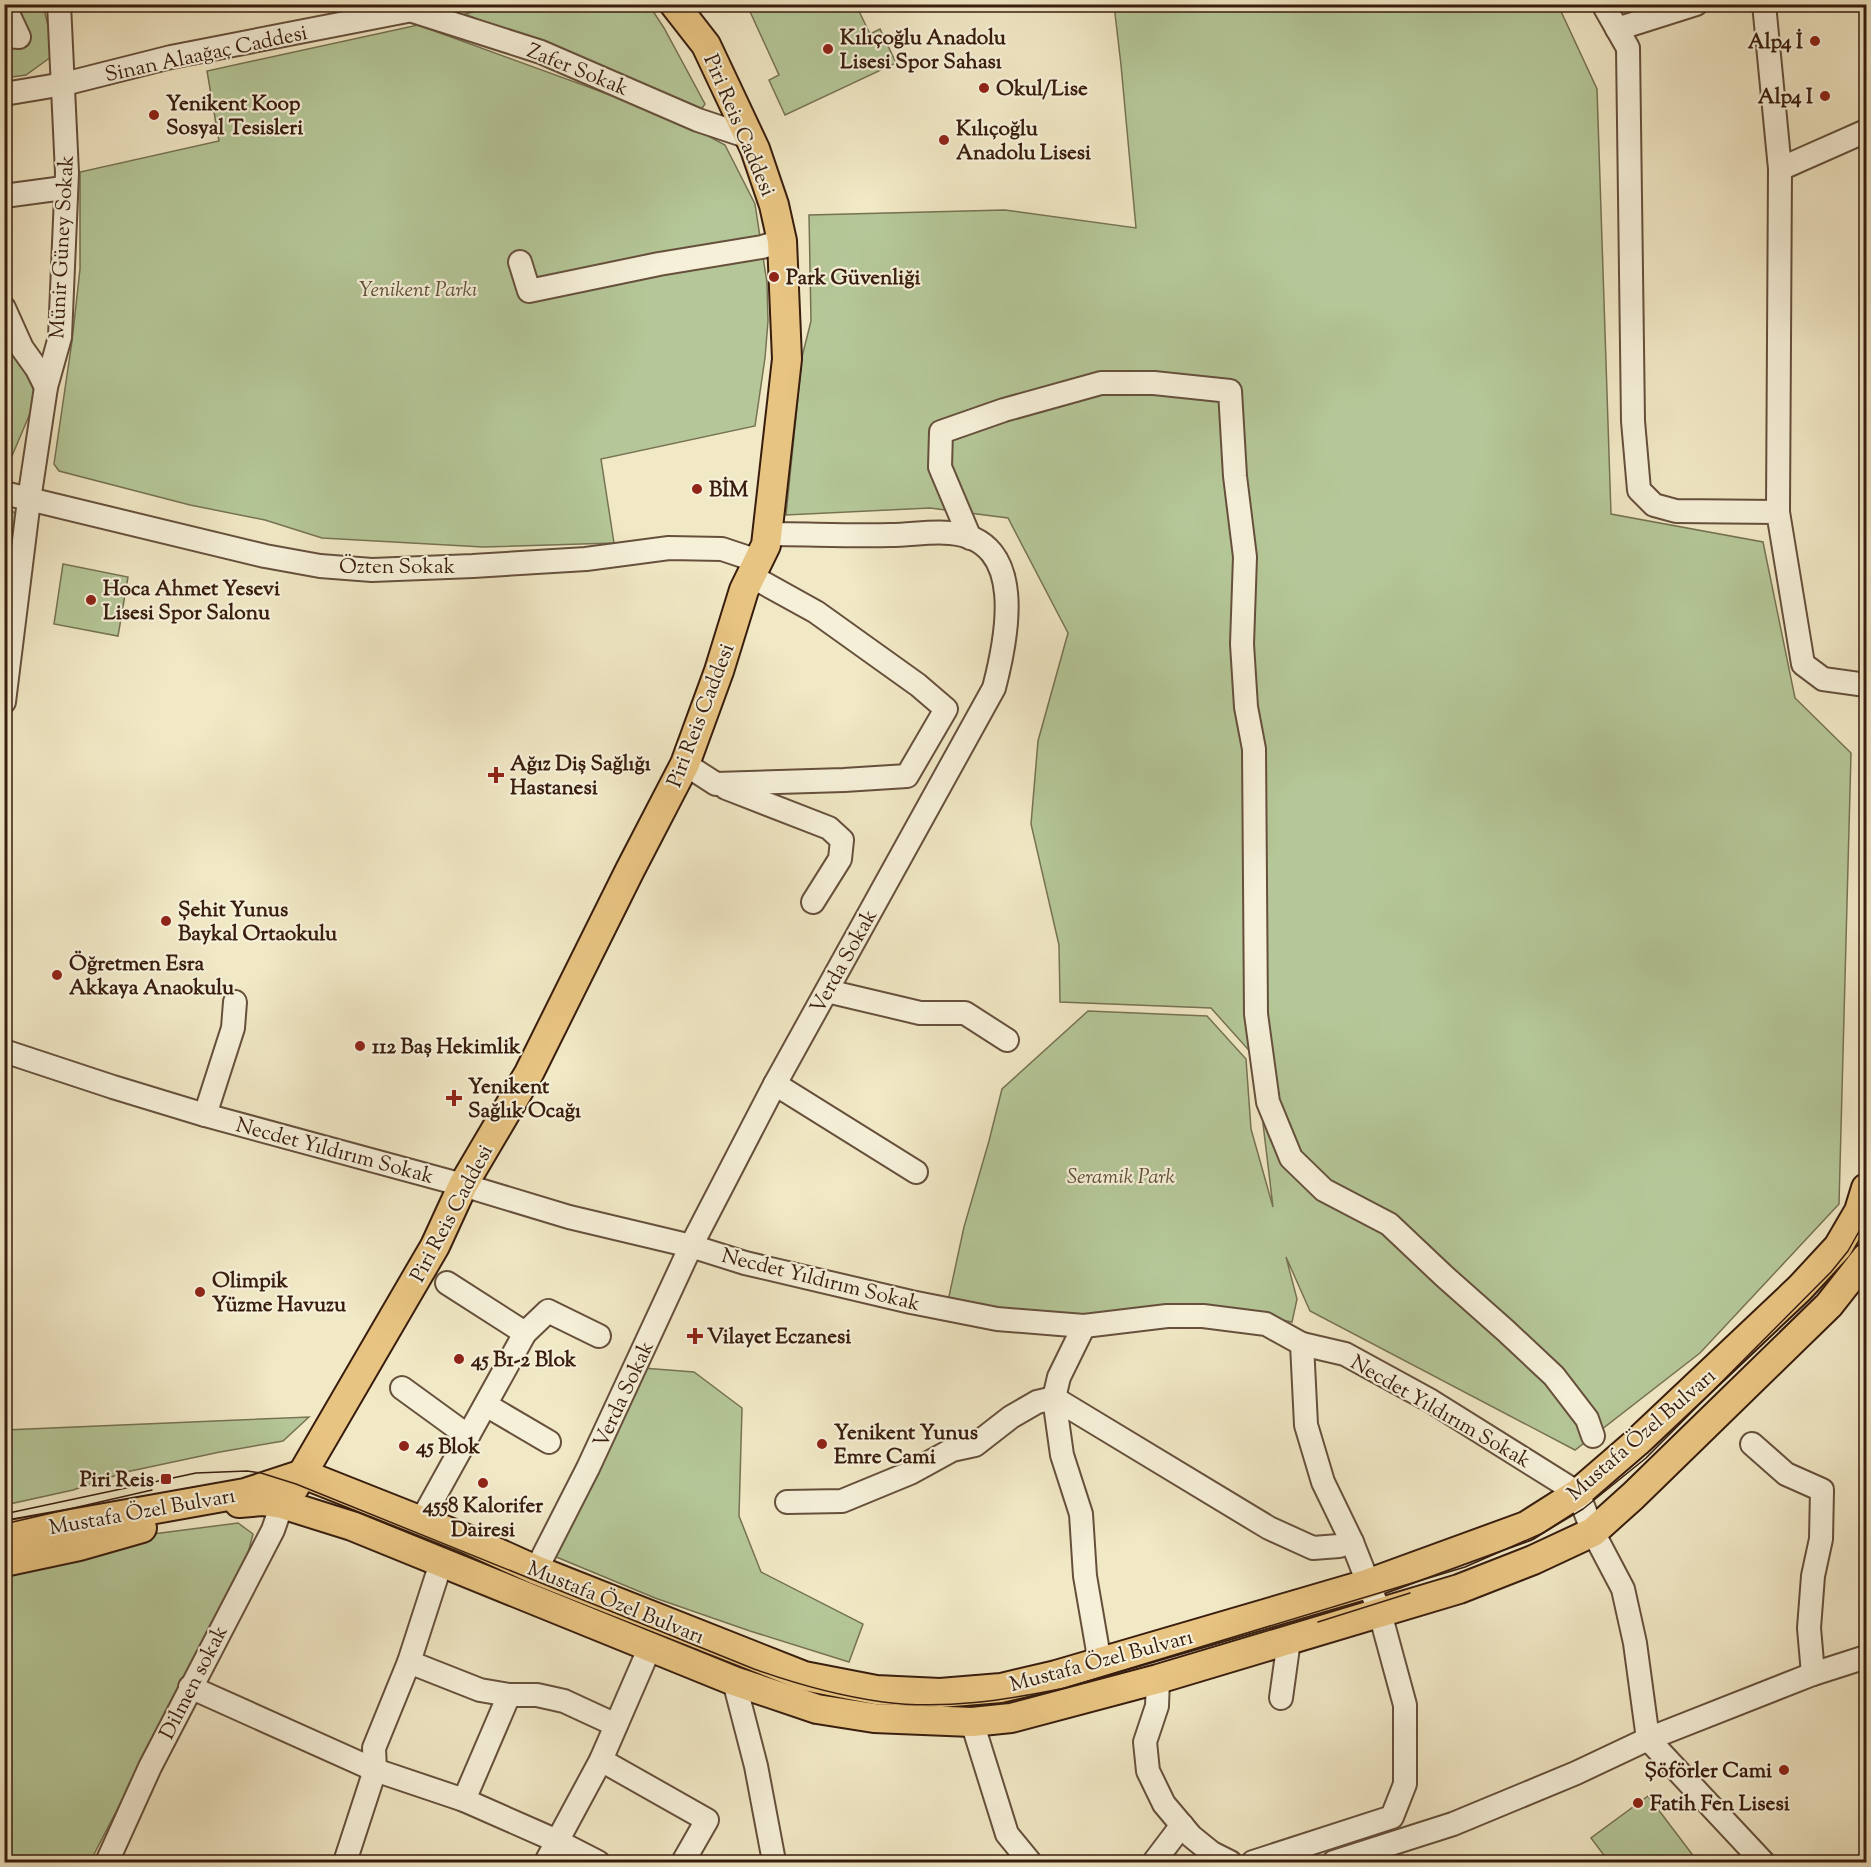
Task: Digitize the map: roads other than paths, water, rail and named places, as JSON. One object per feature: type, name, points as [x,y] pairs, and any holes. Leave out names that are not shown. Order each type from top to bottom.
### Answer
[{"type":"main road","name":"Piri Reis Caddesi","points":[[282,1504],[303,1474],[435,1246],[464,1185],[530,1073],[624,880],[685,764],[719,671],[744,591],[766,545],[787,359],[782,241],[774,205],[755,149],[706,45],[674,4]]},
{"type":"main road","name":"Mustafa Özel Bulvarı","points":[[4,1536],[245,1493],[303,1474],[536,1570],[804,1676],[876,1690],[940,1693],[1001,1688],[1056,1676],[1367,1584],[1526,1526],[1578,1493],[1637,1442],[1800,1288],[1838,1247],[1859,1211],[1866,1188]]},
{"type":"main road","name":"Mustafa Özel Bulvarı","points":[[4,1562],[79,1546],[230,1503],[263,1501],[282,1504],[352,1526],[734,1682],[829,1711],[874,1718],[972,1722],[1011,1718],[1158,1679],[1459,1589],[1533,1560],[1593,1532],[1829,1305],[1866,1258]]},
{"type":"street","name":"Münir Güney Sokak","points":[[4,702],[29,500],[46,387],[60,337],[67,173],[59,4]]},
{"type":"street","name":"Sinan Alaağaç Caddesi","points":[[4,94],[64,84],[171,57],[411,8],[443,4]]},
{"type":"street","points":[[1603,4],[1628,48],[1633,421],[1639,490],[1654,505],[1676,510],[1778,512]]},
{"type":"street","points":[[1617,29],[1696,4]]},
{"type":"street","points":[[1764,4],[1780,168],[1778,512],[1803,664],[1823,679],[1866,684]]},
{"type":"street","points":[[4,5],[19,37],[4,36]]},
{"type":"street","name":"Zafer Sokak","points":[[411,8],[541,52],[698,120],[749,137]]},
{"type":"street","points":[[1780,168],[1866,131]]},
{"type":"street","points":[[4,196],[56,189]]},
{"type":"street","points":[[520,262],[529,291],[649,266],[762,247],[782,241]]},
{"type":"street","points":[[4,308],[22,348],[46,387]]},
{"type":"street","points":[[970,538],[940,467],[941,432],[1004,410],[1101,383],[1154,383],[1230,391],[1235,476],[1245,557],[1242,644],[1246,707],[1254,749],[1256,1014],[1268,1102],[1291,1158],[1324,1190],[1389,1224],[1506,1331],[1554,1376],[1587,1419],[1593,1436]]},
{"type":"street","name":"Özten Sokak","points":[[4,493],[265,556],[320,566],[372,570],[586,559],[669,548],[722,549],[816,612],[918,685],[946,709],[907,776],[716,784]]},
{"type":"street","name":"Verda Sokak","points":[[536,1570],[588,1468],[691,1246],[775,1084],[994,688],[1005,646],[1007,609],[1004,578],[996,558],[986,545],[951,533],[767,534]]},
{"type":"street","points":[[685,764],[716,784],[829,828],[842,840],[840,859],[813,902]]},
{"type":"street","points":[[827,992],[920,1013],[965,1013],[1007,1040]]},
{"type":"street","points":[[205,1114],[233,1028],[235,1002]]},
{"type":"street","name":"Necdet Yıldırım Sokak","points":[[4,1051],[113,1087],[464,1185],[569,1217],[691,1246],[745,1263],[911,1302],[997,1319],[1084,1326],[1167,1316],[1203,1316],[1266,1324],[1302,1344],[1345,1354],[1431,1401],[1578,1493]]},
{"type":"street","points":[[775,1084],[916,1172]]},
{"type":"street","points":[[447,1282],[525,1333]]},
{"type":"street","points":[[421,1521],[525,1333],[548,1311],[599,1336]]},
{"type":"street","points":[[1084,1326],[1059,1377],[1054,1398],[1062,1455],[1081,1514],[1086,1576],[1100,1663]]},
{"type":"street","points":[[1253,1863],[1392,1817],[1406,1784],[1405,1705],[1380,1613],[1352,1542],[1323,1482],[1306,1425],[1302,1344]]},
{"type":"street","points":[[402,1388],[468,1436]]},
{"type":"street","points":[[787,1502],[842,1501],[910,1473],[952,1450],[975,1445],[1020,1412],[1037,1402],[1054,1398],[1269,1528],[1313,1548],[1339,1546],[1352,1542]]},
{"type":"street","points":[[486,1405],[549,1442]]},
{"type":"street","points":[[1752,1444],[1786,1474],[1822,1490],[1821,1539],[1813,1576],[1809,1628],[1813,1674]]},
{"type":"street","points":[[1578,1493],[1593,1532],[1623,1589],[1635,1643],[1648,1739],[1763,1863]]},
{"type":"street","name":"Dilmen sokak","points":[[107,1863],[150,1767],[273,1530],[282,1504]]},
{"type":"street","points":[[345,1863],[375,1770],[374,1748],[409,1662],[441,1563]]},
{"type":"street","points":[[1281,1698],[1288,1640]]},
{"type":"street","points":[[546,1863],[600,1760],[650,1647]]},
{"type":"street","points":[[1334,1863],[1453,1824],[1576,1773],[1648,1739],[1813,1674],[1866,1657]]},
{"type":"street","points":[[409,1662],[480,1690],[509,1695],[537,1695],[564,1701],[616,1725]]},
{"type":"street","points":[[1158,1679],[1157,1706],[1145,1742],[1148,1771],[1164,1804],[1182,1825],[1198,1842],[1230,1863]]},
{"type":"street","points":[[734,1682],[756,1766],[773,1856],[772,1863]]},
{"type":"street","points":[[190,1688],[375,1770],[464,1800],[557,1841],[598,1863]]},
{"type":"street","points":[[464,1800],[509,1695]]},
{"type":"street","points":[[972,1722],[1007,1834],[1030,1863]]},
{"type":"street","points":[[600,1760],[707,1820],[683,1863]]},
{"type":"street","points":[[1154,1863],[1182,1825]]},
{"type":"tram line","points":[[4,1514],[196,1473],[247,1471],[261,1473],[296,1484],[754,1669],[802,1684],[834,1693],[906,1704],[952,1704],[1020,1696],[1065,1688],[1465,1567],[1543,1533],[1583,1509],[1646,1458],[1831,1272],[1848,1251],[1866,1219]]},
{"type":"tram line","points":[[4,1524],[152,1490]]},
{"type":"tram line","points":[[1318,1622],[1410,1593]]},
{"type":"place","name":"Alp4 İ","points":[[1815,41]]},
{"type":"place","name":"Kılıçoğlu Anadolu Lisesi Spor Sahası","points":[[828,49]]},
{"type":"place","name":"Okul/Lise","points":[[984,88]]},
{"type":"place","name":"Alp4 I","points":[[1825,96]]},
{"type":"place","name":"Yenikent Koop Sosyal Tesisleri","points":[[154,115]]},
{"type":"place","name":"Kılıçoğlu Anadolu Lisesi","points":[[944,140]]},
{"type":"place","name":"Park Güvenliği","points":[[774,277]]},
{"type":"place","name":"BİM","points":[[697,489]]},
{"type":"place","name":"Hoca Ahmet Yesevi Lisesi Spor Salonu","points":[[91,600]]},
{"type":"place","name":"Ağız Diş Sağlığı Hastanesi","points":[[496,775]]},
{"type":"place","name":"Şehit Yunus Baykal Ortaokulu","points":[[166,921]]},
{"type":"place","name":"Öğretmen Esra Akkaya Anaokulu","points":[[57,975]]},
{"type":"place","name":"112 Baş Hekimlik","points":[[360,1046]]},
{"type":"place","name":"Yenikent Sağlık Ocağı","points":[[454,1098]]},
{"type":"place","name":"Olimpik Yüzme Havuzu","points":[[200,1292]]},
{"type":"place","name":"Vilayet Eczanesi","points":[[695,1336]]},
{"type":"place","name":"45 B1-2 Blok","points":[[459,1359]]},
{"type":"place","name":"Yenikent Yunus Emre Cami","points":[[822,1444]]},
{"type":"place","name":"45 Blok","points":[[404,1446]]},
{"type":"place","name":"Piri Reis","points":[[166,1479]]},
{"type":"place","name":"4558 Kalorifer Dairesi","points":[[483,1483]]},
{"type":"place","name":"Şöförler Cami","points":[[1784,1770]]},
{"type":"place","name":"Fatih Fen Lisesi","points":[[1638,1803]]},
{"type":"park label","name":"Yenikent Parkı","points":[[418,289]]},
{"type":"park label","name":"Seramik Park","points":[[1121,1176]]}]
